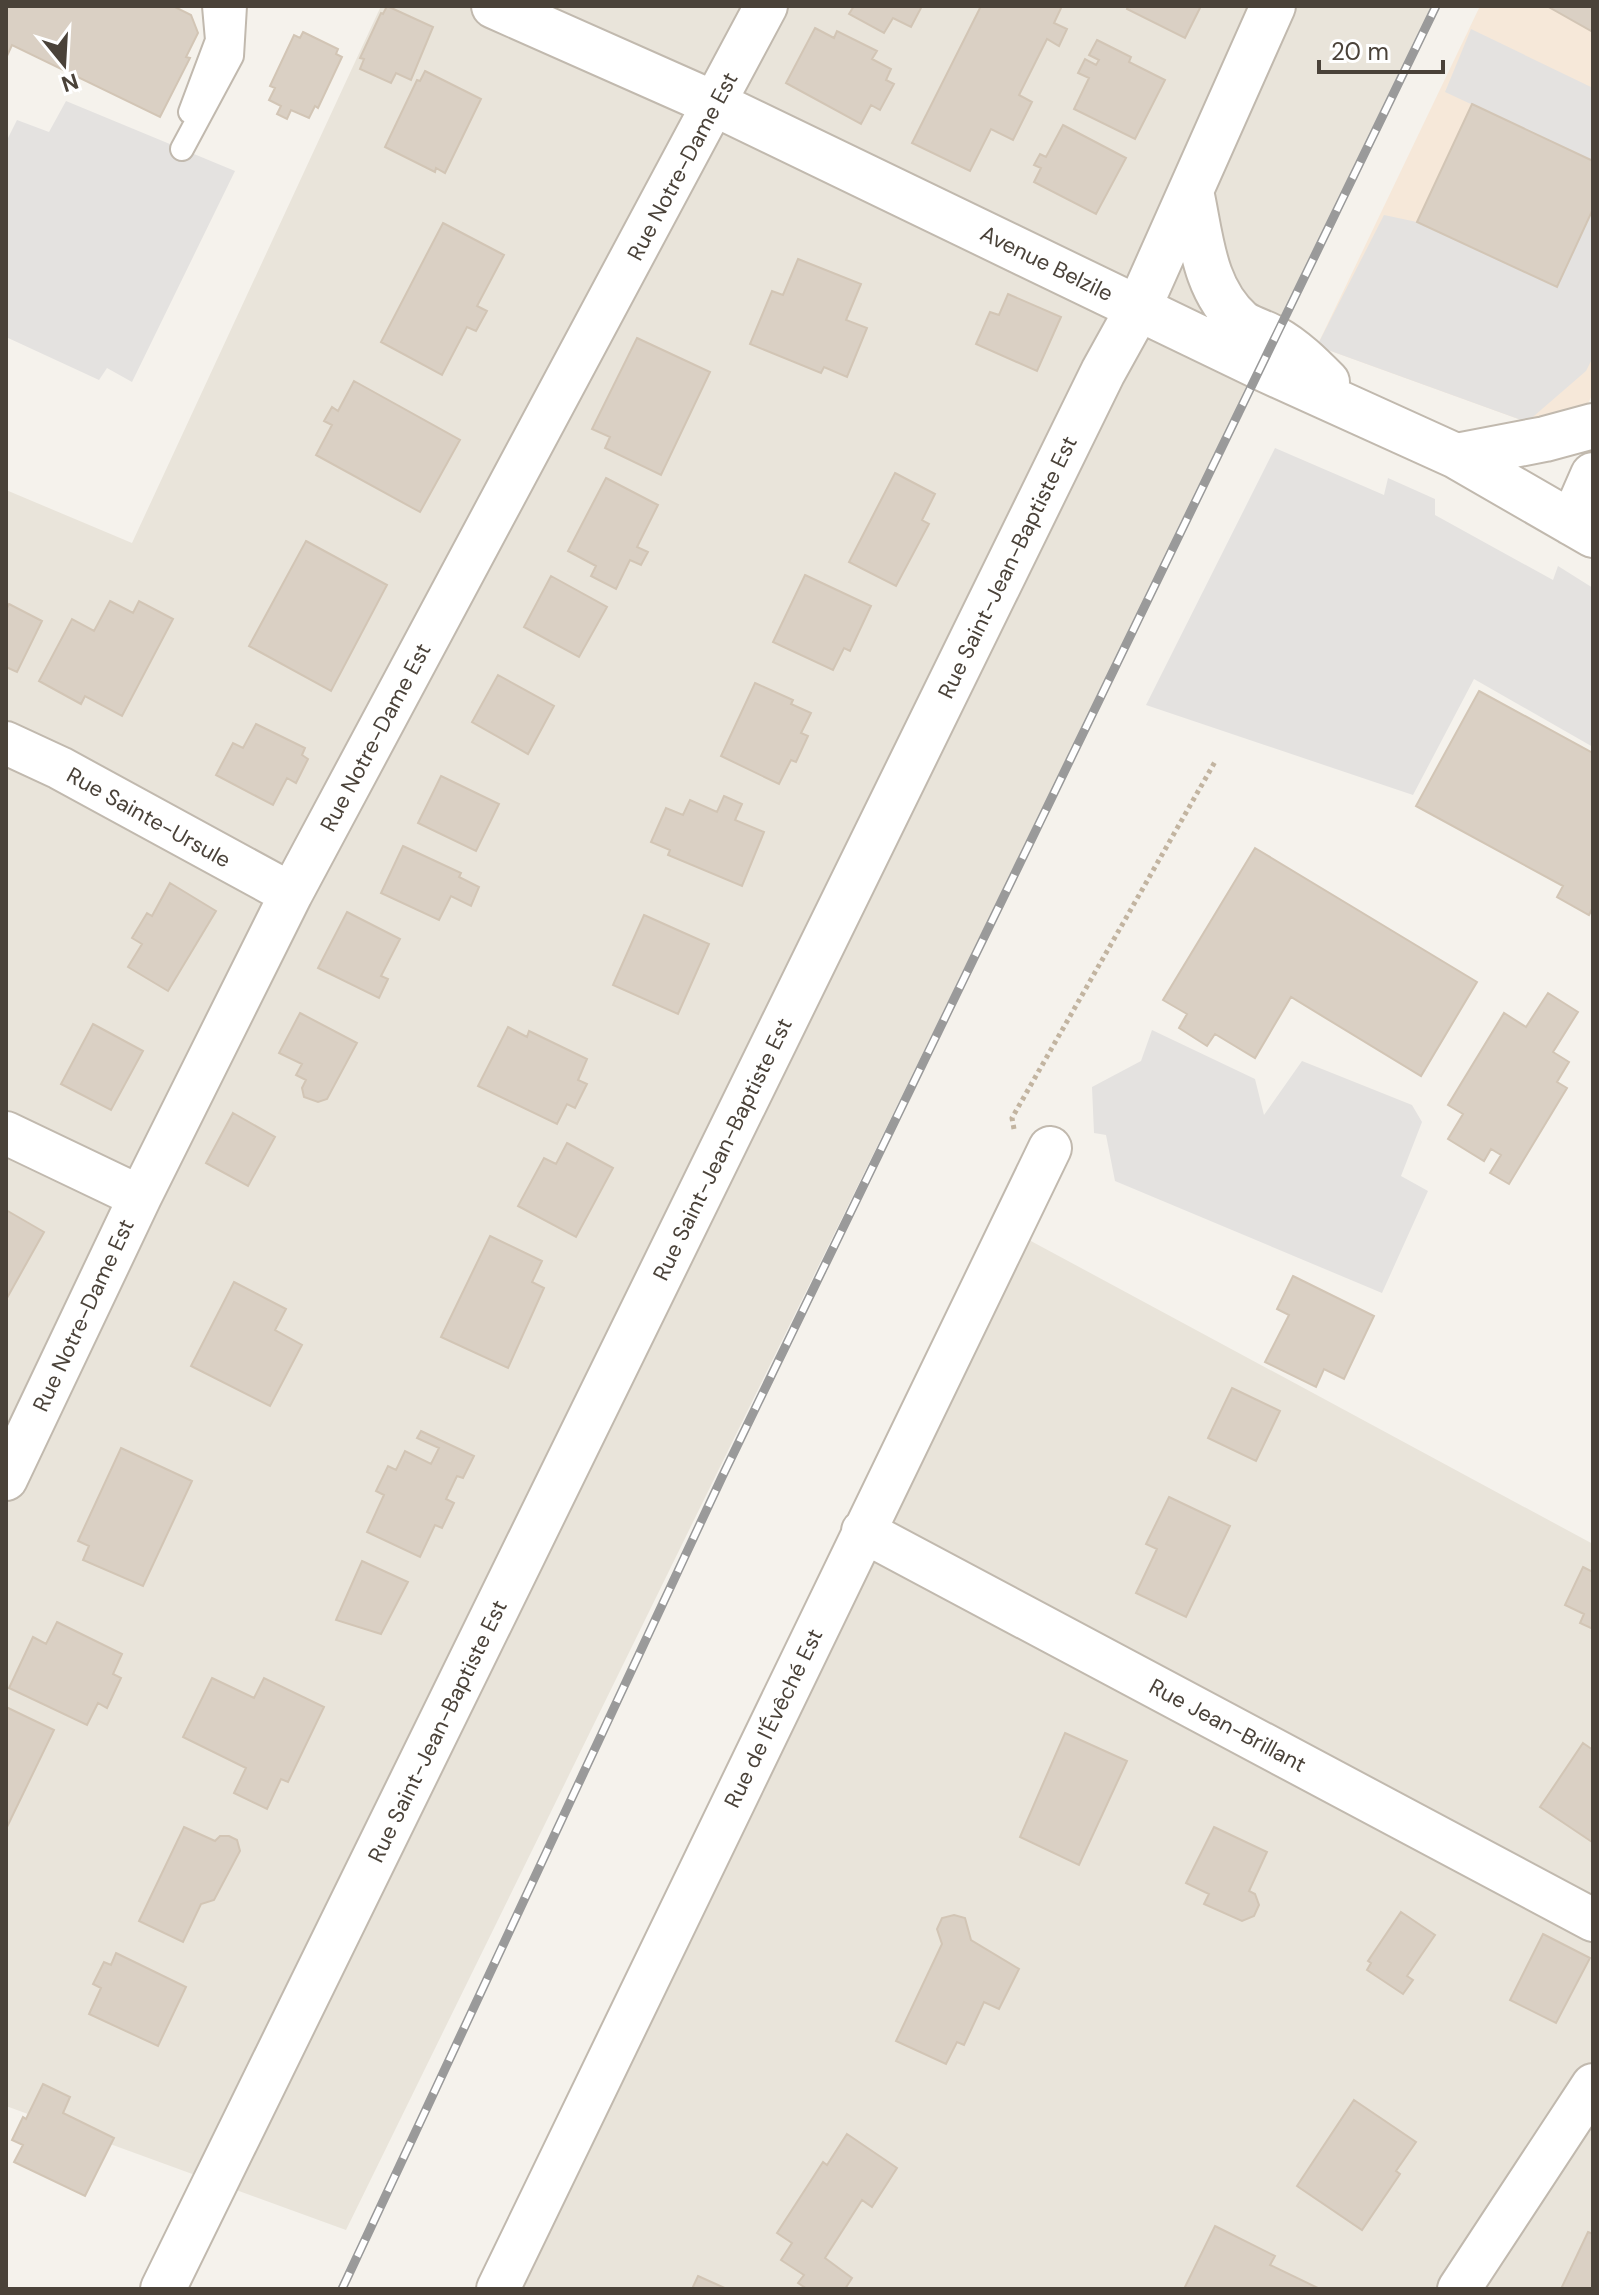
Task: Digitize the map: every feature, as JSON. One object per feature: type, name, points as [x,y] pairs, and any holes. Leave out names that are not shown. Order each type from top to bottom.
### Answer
[{"type":"street","name":"Avenue Belzile","points":[[494,6],[715,104],[1262,368],[1456,456],[1582,529]]},
{"type":"street","name":"Rue Notre-Dame Est","points":[[6,1479],[140,1197],[291,894],[766,6]]},
{"type":"street","name":"Rue Saint-Jean-Baptiste Est","points":[[163,2289],[1096,386],[1139,307],[1273,6]]},
{"type":"street","points":[[1191,191],[1208,274],[1220,299],[1243,323],[1296,353],[1361,413]]},
{"type":"street","points":[[1456,456],[1545,439],[1593,426]]},
{"type":"street","points":[[1582,529],[1593,475]]},
{"type":"street","name":"Rue Sainte-Ursule","points":[[6,743],[60,768],[291,894]]},
{"type":"street","points":[[6,1133],[140,1197]]},
{"type":"street","name":"Rue de l'Évêché Est","points":[[498,2289],[1050,1148]]},
{"type":"street","name":"Rue Jean-Brillant","points":[[863,1531],[1593,1920]]},
{"type":"street","points":[[1459,2289],[1593,2085]]},
{"type":"lane","points":[[214,6],[217,40],[190,110],[182,149],[232,56],[235,6]]},
{"type":"path","points":[[1029,1192],[1012,1118],[1216,760]]},
{"type":"shaded area","points":[[381,6],[1436,6],[346,2230],[6,2106],[6,490],[132,543]]},
{"type":"shaded area","points":[[1480,6],[1593,6],[1593,393],[1583,414],[1527,422],[1317,346]]},
{"type":"shaded area","points":[[1471,29],[1593,88],[1593,161],[1445,92]]},
{"type":"shaded area","points":[[66,101],[235,171],[132,382],[107,368],[99,380],[6,337],[6,142],[17,120],[49,132]]},
{"type":"shaded area","points":[[1593,209],[1593,357],[1586,371],[1527,422],[1317,346],[1384,215],[1417,222],[1556,287]]},
{"type":"shaded area","points":[[1275,448],[1384,495],[1388,478],[1435,499],[1435,515],[1553,580],[1558,566],[1593,588],[1593,747],[1474,679],[1413,795],[1146,705]]},
{"type":"shaded area","points":[[1152,1030],[1255,1079],[1264,1115],[1302,1061],[1412,1105],[1422,1122],[1401,1176],[1428,1191],[1382,1293],[1115,1181],[1106,1135],[1094,1133],[1092,1087],[1141,1061]]},
{"type":"shaded area","points":[[1005,1227],[1593,1544],[1593,2289],[485,2289]]},
{"type":"building","points":[[6,6],[173,6],[191,15],[198,33],[186,57],[190,58],[160,117],[12,45],[6,58]]},
{"type":"building","points":[[387,6],[433,27],[411,80],[396,73],[391,83],[360,69],[364,59],[360,58]]},
{"type":"building","points":[[854,6],[922,6],[911,27],[893,18],[884,33],[849,14]]},
{"type":"building","points":[[981,6],[1062,6],[1054,23],[1067,29],[1059,46],[1047,39],[1019,95],[1032,102],[1013,140],[991,129],[970,171],[912,143]]},
{"type":"building","points":[[1128,6],[1201,6],[1185,38],[1127,9]]},
{"type":"building","points":[[1547,6],[1593,6],[1593,32]]},
{"type":"building","points":[[815,28],[834,38],[837,31],[877,51],[872,59],[891,69],[886,80],[894,84],[880,110],[871,105],[861,124],[786,83]]},
{"type":"building","points":[[303,32],[338,49],[336,54],[342,57],[318,108],[315,106],[309,118],[291,110],[287,119],[277,114],[281,106],[269,100],[275,88],[270,86],[294,35],[300,38]]},
{"type":"building","points":[[1097,40],[1131,57],[1129,62],[1165,80],[1135,139],[1074,109],[1089,78],[1078,73],[1085,59],[1096,65],[1099,60],[1089,55]]},
{"type":"building","points":[[425,71],[481,99],[445,173],[436,168],[435,172],[385,147],[417,80],[420,81]]},
{"type":"building","points":[[1472,104],[1593,161],[1593,209],[1557,287],[1417,222]]},
{"type":"building","points":[[1063,125],[1126,158],[1096,214],[1034,182],[1041,168],[1034,165],[1040,154],[1046,157]]},
{"type":"building","points":[[443,223],[504,255],[477,306],[487,311],[476,331],[467,327],[442,375],[381,342]]},
{"type":"building","points":[[798,259],[861,284],[846,320],[867,328],[847,377],[824,367],[821,373],[750,344],[772,291],[783,295]]},
{"type":"building","points":[[1008,294],[1061,317],[1037,371],[976,344],[990,312],[999,315]]},
{"type":"building","points":[[637,338],[710,372],[661,475],[605,448],[610,437],[592,429]]},
{"type":"building","points":[[354,381],[460,440],[420,512],[316,455],[332,425],[324,421],[332,407],[338,411]]},
{"type":"building","points":[[895,473],[935,494],[922,520],[929,524],[896,586],[849,562]]},
{"type":"building","points":[[606,478],[658,505],[637,547],[648,552],[641,565],[630,560],[616,589],[591,576],[596,566],[568,551]]},
{"type":"building","points":[[306,541],[387,585],[331,691],[249,646]]},
{"type":"building","points":[[805,575],[871,606],[850,651],[844,648],[833,670],[773,642]]},
{"type":"building","points":[[551,576],[607,607],[579,657],[524,627]]},
{"type":"building","points":[[110,601],[133,613],[139,601],[173,619],[122,716],[85,696],[81,704],[39,681],[72,619],[94,631]]},
{"type":"building","points":[[9,604],[42,621],[17,672],[6,667],[6,610]]},
{"type":"building","points":[[498,675],[554,706],[528,754],[472,722]]},
{"type":"building","points":[[755,683],[793,700],[791,704],[811,713],[801,733],[808,736],[796,762],[791,760],[779,784],[721,756]]},
{"type":"building","points":[[1479,691],[1593,753],[1593,907],[1589,915],[1557,897],[1563,886],[1416,806]]},
{"type":"building","points":[[256,724],[305,748],[302,755],[308,759],[296,783],[287,778],[273,805],[216,775],[233,743],[243,748]]},
{"type":"building","points":[[441,776],[499,804],[476,851],[418,823]]},
{"type":"building","points":[[724,796],[742,804],[735,820],[764,832],[742,886],[668,855],[670,850],[651,842],[666,808],[683,815],[690,800],[717,812]]},
{"type":"building","points":[[403,846],[461,873],[459,877],[479,887],[471,906],[451,896],[439,920],[381,893]]},
{"type":"building","points":[[1255,848],[1477,982],[1421,1076],[1291,997],[1255,1058],[1215,1034],[1207,1046],[1179,1028],[1187,1014],[1163,1000]]},
{"type":"building","points":[[170,883],[216,911],[168,991],[128,967],[142,944],[132,938],[147,913],[152,916]]},
{"type":"building","points":[[347,912],[400,939],[381,976],[388,979],[379,998],[318,968]]},
{"type":"building","points":[[644,915],[709,944],[678,1014],[613,985]]},
{"type":"building","points":[[1548,993],[1578,1012],[1553,1052],[1569,1062],[1557,1082],[1567,1088],[1509,1184],[1490,1173],[1501,1155],[1491,1149],[1484,1161],[1448,1139],[1463,1114],[1448,1105],[1504,1013],[1526,1027]]},
{"type":"building","points":[[300,1013],[357,1043],[327,1099],[318,1102],[304,1097],[302,1088],[306,1080],[296,1075],[302,1064],[279,1053]]},
{"type":"building","points":[[93,1024],[143,1051],[111,1110],[61,1084]]},
{"type":"building","points":[[508,1027],[527,1037],[529,1031],[587,1059],[578,1080],[587,1084],[575,1108],[567,1104],[557,1124],[478,1086]]},
{"type":"building","points":[[233,1113],[275,1137],[248,1186],[206,1163]]},
{"type":"building","points":[[567,1143],[613,1168],[576,1237],[518,1206],[544,1158],[556,1164]]},
{"type":"building","points":[[6,1210],[44,1232],[7,1298],[6,1298]]},
{"type":"building","points":[[490,1236],[542,1261],[532,1282],[544,1288],[508,1368],[441,1337]]},
{"type":"building","points":[[1293,1276],[1374,1316],[1344,1379],[1324,1369],[1316,1387],[1265,1362],[1289,1315],[1277,1309]]},
{"type":"building","points":[[234,1282],[286,1309],[275,1330],[302,1345],[270,1406],[191,1366]]},
{"type":"building","points":[[1232,1388],[1280,1411],[1256,1461],[1208,1438]]},
{"type":"building","points":[[421,1431],[474,1456],[463,1478],[457,1476],[446,1499],[454,1503],[442,1528],[435,1525],[420,1557],[367,1532],[384,1495],[376,1491],[388,1466],[396,1470],[405,1451],[431,1464],[439,1448],[417,1438]]},
{"type":"building","points":[[121,1448],[192,1481],[143,1586],[83,1560],[89,1546],[78,1541]]},
{"type":"building","points":[[1169,1497],[1230,1526],[1186,1617],[1136,1593],[1157,1549],[1146,1544]]},
{"type":"building","points":[[362,1561],[408,1582],[381,1634],[336,1620]]},
{"type":"building","points":[[1583,1567],[1593,1572],[1593,1629],[1580,1623],[1584,1614],[1565,1605]]},
{"type":"building","points":[[57,1622],[122,1654],[113,1674],[121,1678],[107,1708],[98,1703],[87,1725],[9,1688],[33,1637],[46,1644]]},
{"type":"building","points":[[212,1678],[254,1698],[264,1678],[324,1707],[288,1782],[281,1779],[267,1809],[234,1793],[246,1768],[183,1737]]},
{"type":"building","points":[[6,1707],[54,1730],[6,1829]]},
{"type":"building","points":[[1065,1733],[1127,1761],[1079,1865],[1020,1837]]},
{"type":"building","points":[[1583,1743],[1593,1750],[1592,1842],[1540,1807]]},
{"type":"building","points":[[184,1827],[215,1841],[220,1836],[229,1836],[237,1840],[240,1851],[214,1900],[201,1904],[183,1942],[139,1921]]},
{"type":"building","points":[[1214,1827],[1267,1852],[1249,1891],[1255,1894],[1259,1905],[1254,1916],[1242,1921],[1204,1904],[1209,1894],[1186,1883]]},
{"type":"building","points":[[1401,1912],[1435,1935],[1407,1976],[1413,1980],[1403,1994],[1367,1970],[1371,1963],[1368,1961]]},
{"type":"building","points":[[954,1915],[965,1918],[971,1940],[1019,1969],[999,2009],[984,2002],[964,2045],[957,2042],[946,2064],[896,2041],[942,1944],[937,1929],[942,1918]]},
{"type":"building","points":[[1543,1934],[1590,1958],[1556,2023],[1510,2000]]},
{"type":"building","points":[[116,1953],[186,1987],[158,2046],[89,2014],[101,1988],[93,1984],[104,1962],[111,1965]]},
{"type":"building","points":[[43,2084],[70,2097],[63,2113],[114,2138],[85,2196],[14,2162],[23,2145],[12,2140]]},
{"type":"building","points":[[1354,2100],[1416,2142],[1396,2171],[1400,2174],[1362,2230],[1297,2186]]},
{"type":"building","points":[[847,2134],[897,2168],[872,2207],[862,2200],[825,2258],[852,2278],[845,2289],[807,2289],[798,2283],[804,2275],[781,2260],[792,2243],[777,2233],[823,2162],[827,2165]]},
{"type":"building","points":[[1215,2226],[1275,2256],[1270,2265],[1320,2289],[1184,2289]]},
{"type":"building","points":[[1588,2232],[1593,2234],[1593,2289],[1561,2289]]},
{"type":"building","points":[[698,2276],[727,2289],[692,2289]]},
{"type":"railway","points":[[342,2289],[722,1477],[1436,6]]}]
